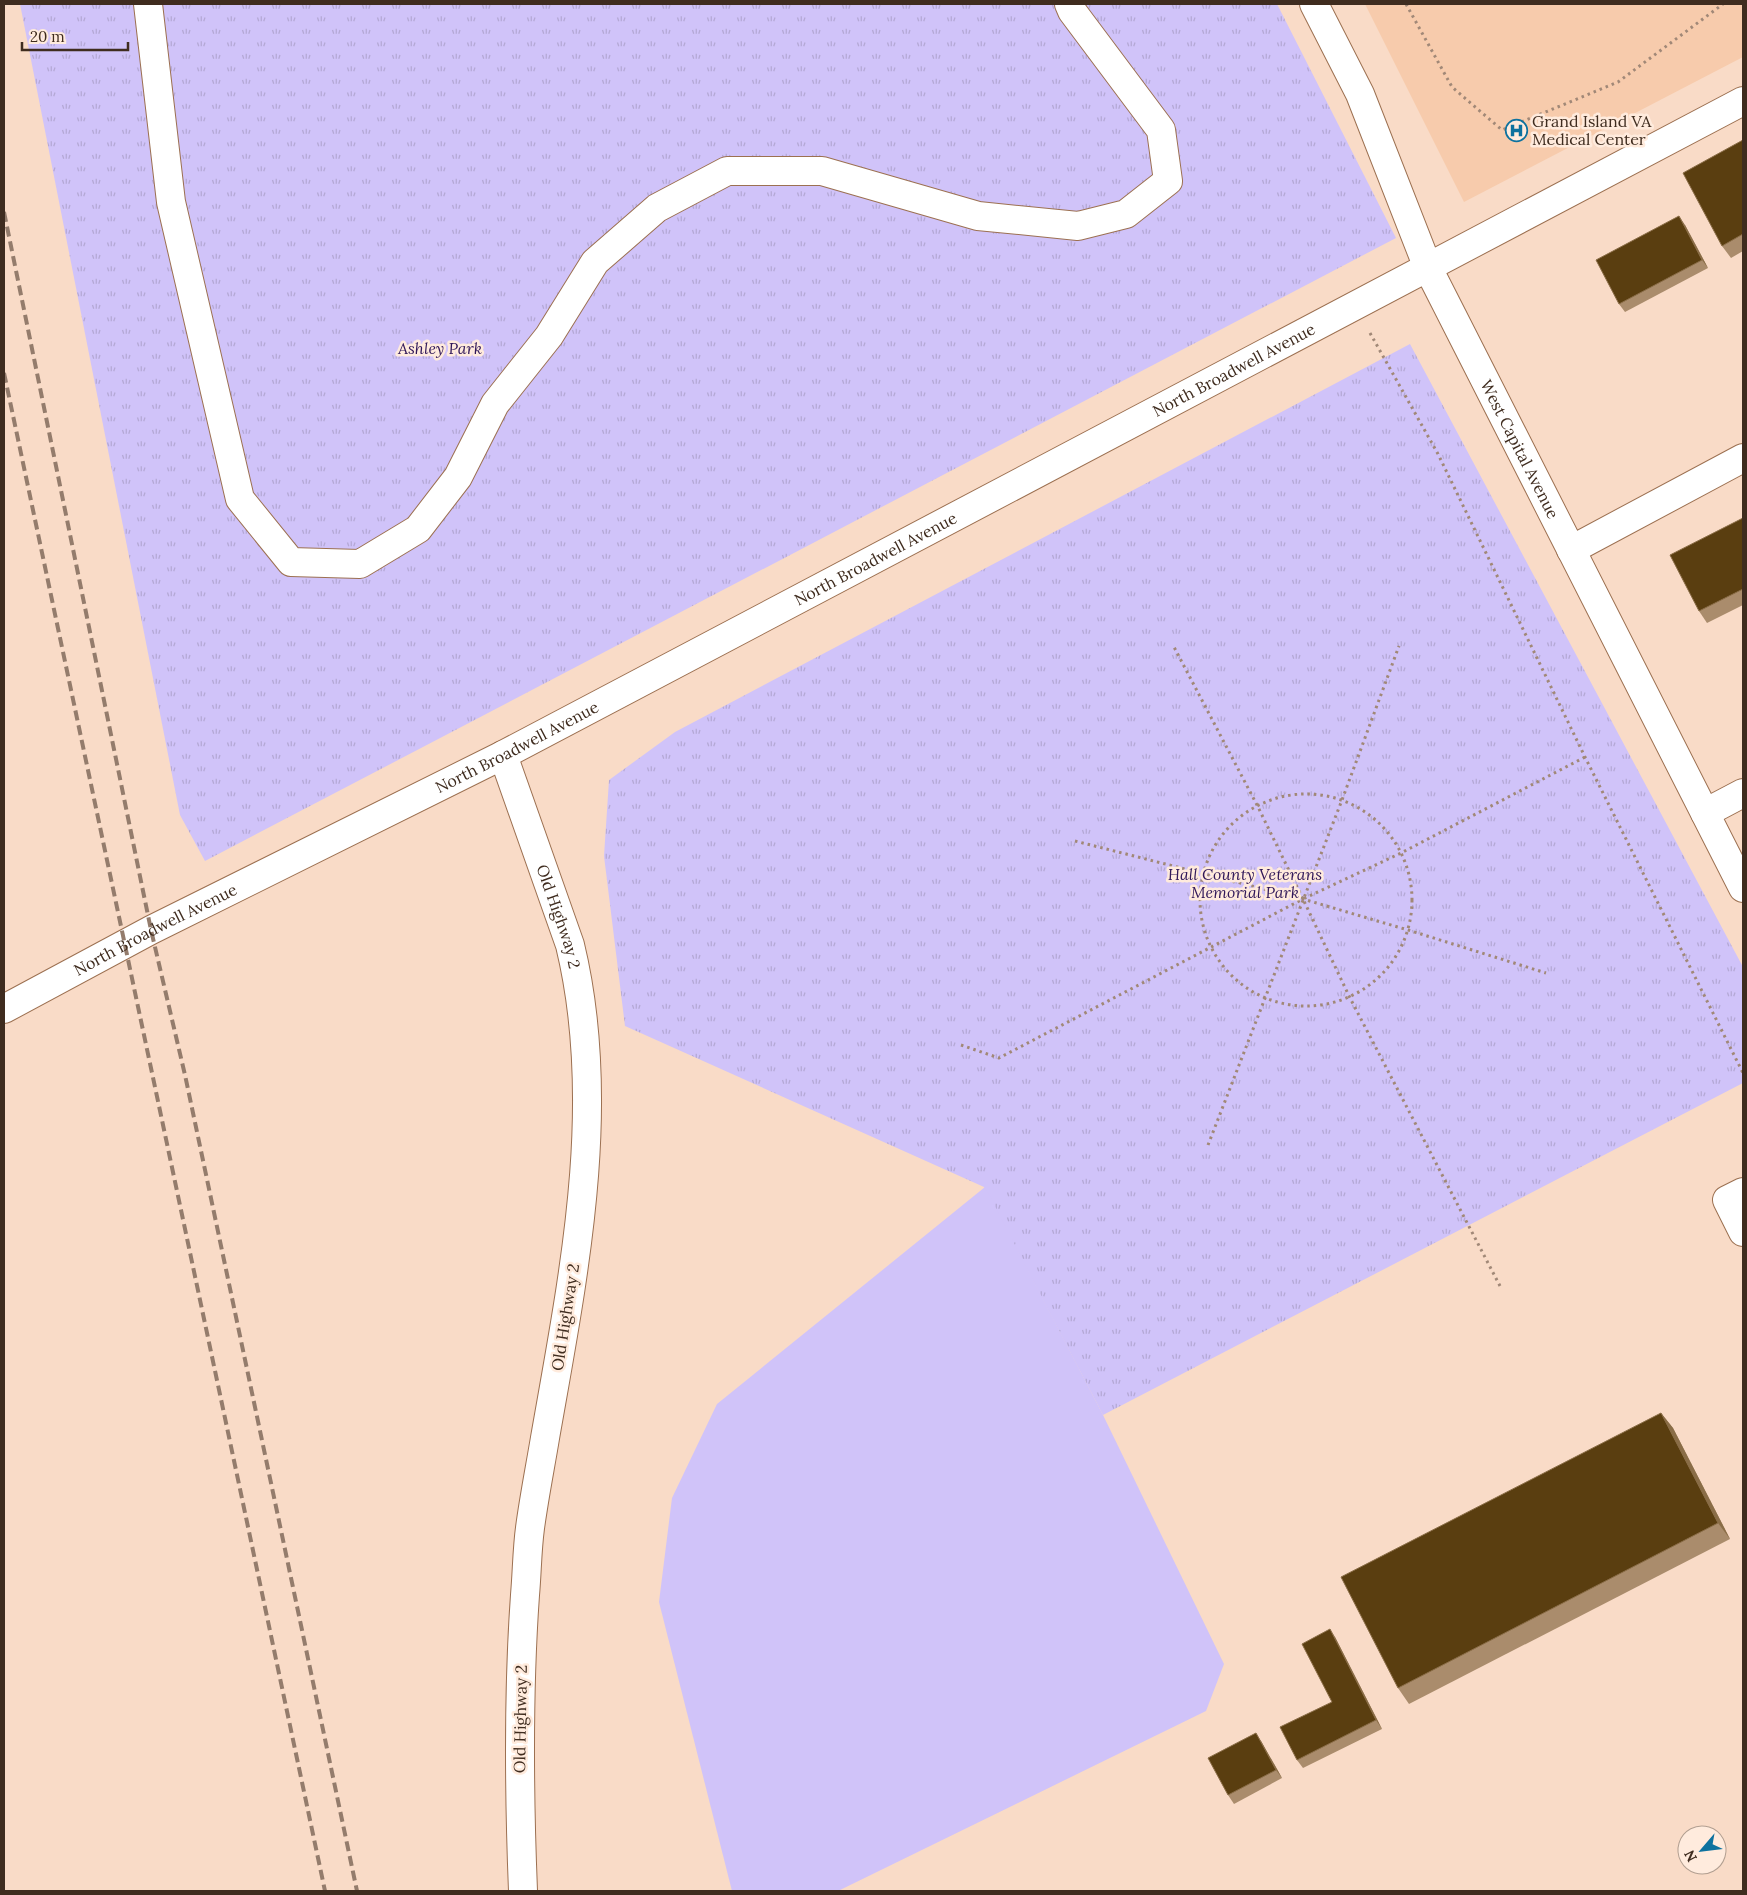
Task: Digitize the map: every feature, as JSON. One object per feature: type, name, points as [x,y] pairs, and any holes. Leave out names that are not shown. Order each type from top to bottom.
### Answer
[{"type":"main road","points":[[148,4],[171,202],[240,499],[291,562],[360,564],[418,529],[458,477],[495,404],[549,336],[596,262],[657,208],[727,171],[822,171],[978,216],[1078,226],[1126,214],[1168,182],[1161,130],[1072,11],[1069,4]]},
{"type":"main road","name":"West Capital Avenue","points":[[1314,4],[1360,94],[1428,268],[1743,888]]},
{"type":"main road","name":"North Broadwell Avenue","points":[[4,1009],[151,930],[503,755],[1743,102]]},
{"type":"main road","points":[[1571,550],[1743,458]]},
{"type":"main road","name":"Old Highway 2","points":[[503,755],[570,945],[578,977],[584,1023],[587,1073],[584,1185],[569,1301],[530,1529],[522,1641],[519,1768],[523,1891]]},
{"type":"main road","points":[[1705,813],[1743,793]]},
{"type":"main road","points":[[1743,1192],[1727,1200],[1743,1232]]},
{"type":"path","points":[[1406,4],[1452,87],[1502,130],[1618,82],[1722,4]]},
{"type":"path","points":[[1355,306],[1438,454],[1585,757],[1743,1073]]},
{"type":"path","points":[[1208,1145],[1342,800],[1399,646]]},
{"type":"path","points":[[1174,648],[1257,805],[1350,998],[1500,1286]]},
{"type":"path","points":[[961,1045],[999,1058],[1303,899],[1401,853],[1585,757]]},
{"type":"path","points":[[1314,794],[1342,800],[1376,821],[1401,853],[1412,890],[1408,930],[1396,957],[1376,981],[1350,998],[1322,1006],[1292,1006],[1264,998],[1233,978],[1210,948],[1200,912],[1202,874],[1214,846],[1223,834],[1233,823],[1257,805],[1285,796],[1314,794]]},
{"type":"path","points":[[1075,841],[1303,899],[1546,973]]},
{"type":"shaded area","name":"Grand Island VA Medical Center","points":[[1365,4],[1743,4],[1743,57],[1464,202]]},
{"type":"green space","name":"Ashley Park","points":[[20,4],[1277,4],[1396,238],[205,861],[180,815]]},
{"type":"green space","name":"Hall County Veterans Memorial Park","points":[[1410,344],[1743,967],[1743,1083],[1103,1415],[984,1187],[625,1026],[604,856],[609,780],[675,732]]},
{"type":"green space","points":[[985,1187],[1103,1415],[1224,1664],[1206,1711],[838,1891],[732,1891],[659,1602],[672,1498],[717,1404]]},
{"type":"building","points":[[1743,140],[1743,234],[1722,246],[1683,173]]},
{"type":"building","points":[[1679,216],[1702,260],[1619,304],[1596,260]]},
{"type":"building","points":[[1743,518],[1743,589],[1699,611],[1670,555]]},
{"type":"building","points":[[1661,1413],[1718,1523],[1398,1688],[1341,1577]]},
{"type":"building","points":[[1330,1629],[1376,1720],[1297,1760],[1280,1727],[1332,1702],[1302,1644]]},
{"type":"building","points":[[1256,1733],[1276,1770],[1228,1795],[1208,1758]]},
{"type":"railway","points":[[4,212],[151,930],[185,1075],[357,1891]]},
{"type":"railway","points":[[4,373],[325,1891]]},
{"type":"place","name":"Grand Island VA Medical Center","points":[[1516,130]]}]
